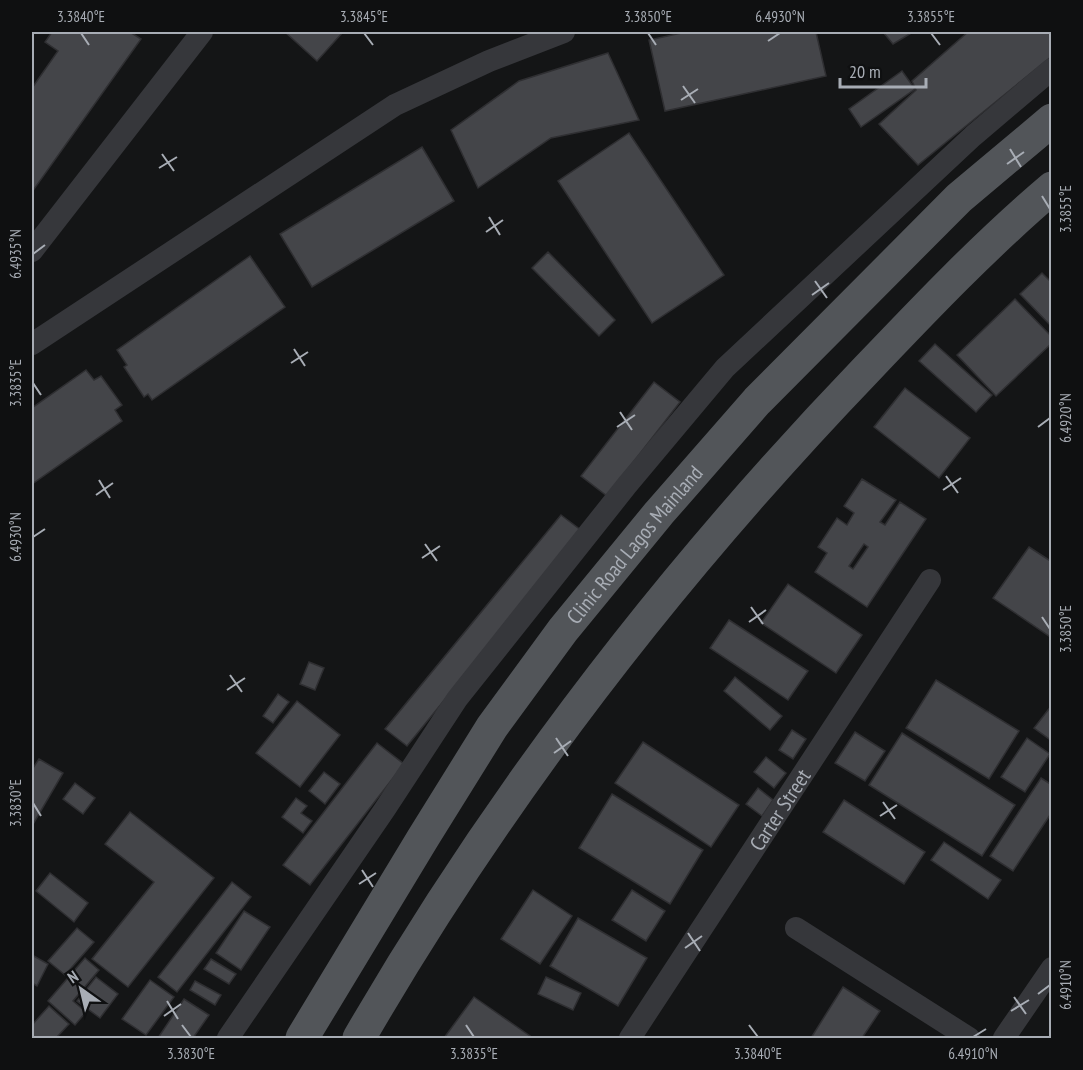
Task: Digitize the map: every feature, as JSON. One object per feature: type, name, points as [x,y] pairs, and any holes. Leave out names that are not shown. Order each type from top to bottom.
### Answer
[{"type":"main road","name":"Clinic Road Lagos Mainland","points":[[302,1038],[492,728],[563,630],[659,513],[757,401],[959,198],[1052,120]]},
{"type":"main road","points":[[359,1038],[482,843],[556,737],[636,631],[717,532],[804,434],[914,319],[1020,215],[1052,188]]},
{"type":"street","points":[[32,251],[202,32]]},
{"type":"street","points":[[32,344],[395,105],[489,61],[564,32]]},
{"type":"street","points":[[228,1038],[386,809],[457,699],[627,486],[725,368],[973,136],[1052,69]]},
{"type":"street","name":"Carter Street","points":[[630,1038],[930,580]]},
{"type":"street","points":[[796,928],[969,1038]]},
{"type":"street","points":[[1004,1038],[1052,968]]},
{"type":"building","points":[[52,32],[130,32],[141,39],[32,192],[32,88],[58,51],[45,42]]},
{"type":"building","points":[[285,32],[343,32],[317,61]]},
{"type":"building","points":[[686,32],[816,32],[826,76],[665,111],[649,40]]},
{"type":"building","points":[[883,32],[913,32],[893,44]]},
{"type":"building","points":[[968,32],[1052,32],[1052,56],[918,165],[879,124],[916,90],[912,81]]},
{"type":"building","points":[[608,53],[639,120],[551,138],[478,188],[451,130],[519,81]]},
{"type":"building","points":[[902,71],[915,89],[861,127],[849,109]]},
{"type":"building","points":[[629,133],[724,275],[652,323],[558,181]]},
{"type":"building","points":[[422,147],[454,201],[312,287],[280,234]]},
{"type":"building","points":[[548,252],[615,320],[599,336],[532,268]]},
{"type":"building","points":[[250,256],[285,307],[152,400],[148,394],[144,397],[124,367],[127,365],[117,350]]},
{"type":"building","points":[[1042,273],[1052,283],[1052,327],[1020,294]]},
{"type":"building","points":[[1015,299],[1052,337],[1052,343],[996,396],[957,355]]},
{"type":"building","points":[[935,344],[992,395],[976,412],[919,361]]},
{"type":"building","points":[[86,370],[94,380],[101,376],[122,405],[115,410],[122,421],[32,484],[32,408]]},
{"type":"building","points":[[654,382],[680,402],[607,496],[581,476]]},
{"type":"building","points":[[905,388],[970,438],[939,478],[874,427]]},
{"type":"building","points":[[862,479],[896,500],[880,522],[885,525],[900,502],[926,519],[867,607],[815,572],[827,553],[818,547],[837,518],[847,525],[854,513],[844,506]],"holes":[[[864,544],[868,547],[853,569],[849,566]]]},
{"type":"building","points":[[561,515],[582,531],[407,746],[385,729]]},
{"type":"building","points":[[1029,547],[1052,562],[1052,638],[993,598]]},
{"type":"building","points":[[788,584],[862,635],[836,673],[761,623]]},
{"type":"building","points":[[729,620],[808,671],[788,700],[710,648]]},
{"type":"building","points":[[309,662],[324,668],[315,690],[300,684]]},
{"type":"building","points":[[735,677],[782,716],[770,730],[724,691]]},
{"type":"building","points":[[936,680],[1019,731],[989,779],[906,728]]},
{"type":"building","points":[[278,694],[289,702],[273,723],[263,716]]},
{"type":"building","points":[[297,701],[340,735],[300,787],[256,753]]},
{"type":"building","points":[[1052,705],[1052,741],[1034,728]]},
{"type":"building","points":[[792,730],[806,739],[793,759],[779,750]]},
{"type":"building","points":[[855,732],[885,751],[865,781],[835,763]]},
{"type":"building","points":[[902,733],[1015,805],[982,856],[869,785]]},
{"type":"building","points":[[1027,738],[1050,754],[1025,792],[1001,777]]},
{"type":"building","points":[[643,742],[739,805],[711,847],[615,783]]},
{"type":"building","points":[[377,743],[404,764],[310,885],[283,865]]},
{"type":"building","points":[[766,757],[786,773],[774,788],[754,772]]},
{"type":"building","points":[[39,759],[63,773],[32,826],[32,767]]},
{"type":"building","points":[[324,772],[340,784],[325,804],[309,791]]},
{"type":"building","points":[[1041,778],[1052,785],[1052,812],[1013,871],[990,856]]},
{"type":"building","points":[[75,783],[95,798],[83,814],[63,799]]},
{"type":"building","points":[[758,788],[773,800],[762,816],[746,804]]},
{"type":"building","points":[[612,794],[703,850],[670,904],[579,848]]},
{"type":"building","points":[[296,798],[307,806],[301,813],[312,821],[303,833],[282,817]]},
{"type":"building","points":[[844,800],[925,852],[904,884],[823,832]]},
{"type":"building","points":[[130,812],[214,878],[128,987],[92,959],[154,882],[105,844]]},
{"type":"building","points":[[944,842],[1001,880],[988,899],[931,860]]},
{"type":"building","points":[[50,873],[88,903],[74,922],[36,891]]},
{"type":"building","points":[[232,882],[251,897],[177,992],[158,977]]},
{"type":"building","points":[[533,890],[572,916],[540,964],[501,939]]},
{"type":"building","points":[[632,890],[665,911],[646,941],[612,920]]},
{"type":"building","points":[[244,911],[270,927],[241,970],[216,953]]},
{"type":"building","points":[[578,918],[647,958],[618,1006],[550,966]]},
{"type":"building","points":[[77,928],[94,942],[65,975],[48,961]]},
{"type":"building","points":[[32,955],[48,964],[37,986],[32,983]]},
{"type":"building","points":[[85,958],[99,970],[73,1001],[86,1012],[75,1025],[48,1001]]},
{"type":"building","points":[[211,959],[236,974],[229,984],[204,969]]},
{"type":"building","points":[[96,977],[118,994],[100,1018],[77,1001]]},
{"type":"building","points":[[546,977],[581,993],[573,1010],[538,994]]},
{"type":"building","points":[[150,980],[174,997],[146,1035],[122,1019]]},
{"type":"building","points":[[195,981],[221,995],[215,1005],[190,990]]},
{"type":"building","points":[[843,987],[880,1011],[862,1038],[811,1038]]},
{"type":"building","points":[[474,997],[533,1038],[444,1038]]},
{"type":"building","points":[[184,999],[209,1015],[193,1038],[158,1038]]},
{"type":"building","points":[[49,1006],[69,1024],[56,1038],[32,1038],[32,1025]]}]
